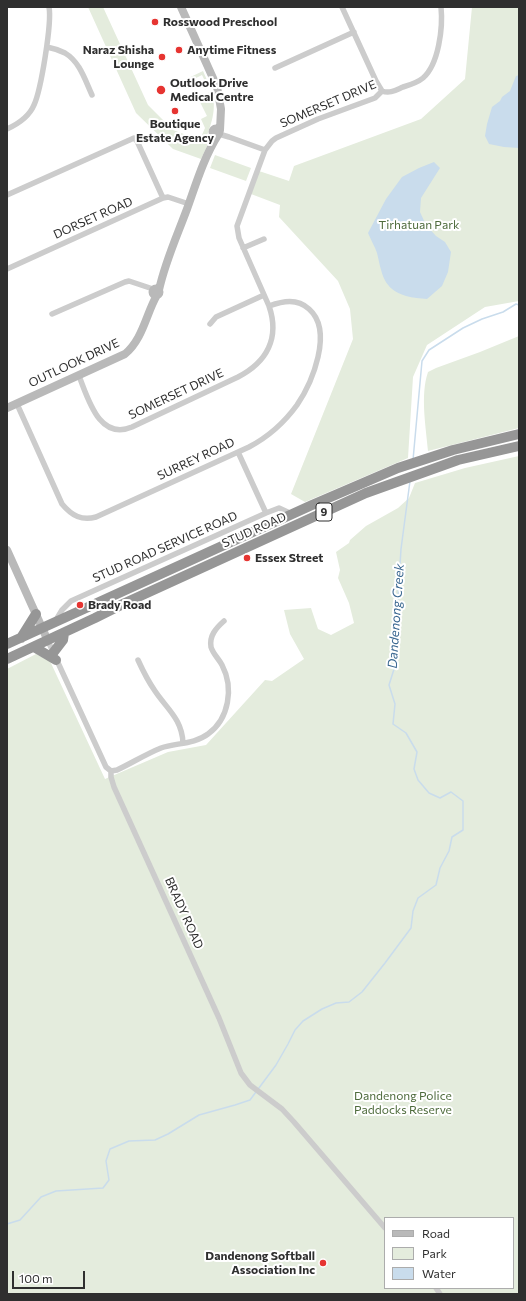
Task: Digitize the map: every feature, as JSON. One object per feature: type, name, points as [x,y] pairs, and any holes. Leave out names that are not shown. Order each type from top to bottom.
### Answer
[{"type":"highway","name":"STUD ROAD","points":[[7,644],[398,468],[426,458],[486,441],[519,434]]},
{"type":"highway","name":"STUD ROAD","points":[[7,659],[187,574],[366,493],[458,460],[519,446]]},
{"type":"highway","points":[[21,638],[35,612],[54,622]]},
{"type":"highway","points":[[34,647],[55,656],[63,640],[64,633]]},
{"type":"street","points":[[7,129],[25,119],[34,106],[39,92],[50,14],[49,7]]},
{"type":"street","name":"OUTLOOK DRIVE","points":[[7,408],[125,354],[136,342],[217,132],[220,118],[220,98],[217,87],[181,7]]},
{"type":"street","points":[[342,7],[382,91]]},
{"type":"street","name":"SOMERSET DRIVE","points":[[79,376],[100,420],[106,425],[115,429],[129,428],[250,371],[260,362],[271,342],[273,329],[272,315],[239,238],[237,226],[265,150],[276,138],[318,119],[375,98],[382,91],[392,92],[422,79],[434,59],[441,36],[441,7]]},
{"type":"street","points":[[275,68],[354,32]]},
{"type":"street","points":[[46,47],[64,52],[73,60],[81,70],[92,95]]},
{"type":"street","points":[[217,132],[265,150]]},
{"type":"street","points":[[7,195],[134,138],[137,141],[163,198],[168,197],[189,204]]},
{"type":"street","name":"DORSET ROAD","points":[[7,269],[163,198]]},
{"type":"street","points":[[243,248],[264,239]]},
{"type":"street","points":[[52,314],[129,281],[155,291]]},
{"type":"street","points":[[210,324],[216,317],[264,295]]},
{"type":"street","name":"SURREY ROAD","points":[[17,404],[62,504],[69,512],[79,518],[96,517],[261,440],[281,424],[292,412],[307,387],[318,357],[320,330],[318,321],[311,311],[302,304],[292,301],[282,301],[269,306]]},
{"type":"street","points":[[238,452],[266,513]]},
{"type":"street","name":"STUD ROAD SERVICE ROAD","points":[[54,622],[62,610],[72,601],[266,513],[279,508],[292,515]]},
{"type":"street","name":"BRADY ROAD","points":[[7,550],[106,767],[111,771],[111,778],[114,787],[219,1018],[239,1070],[246,1081],[294,1122],[384,1227]]},
{"type":"street","points":[[111,771],[159,750],[197,740],[208,734],[219,724],[226,709],[228,691],[227,677],[222,665],[213,651],[211,643],[212,635],[224,621]]},
{"type":"street","points":[[138,660],[155,691],[176,717],[183,736],[183,743]]},
{"type":"green space","points":[[88,7],[103,7],[148,105],[173,130],[197,139],[198,136],[201,137],[205,128],[201,119],[207,116],[198,98],[212,91],[214,111],[205,142],[208,144],[201,159],[173,149],[136,113]]},
{"type":"green space","name":"Tirhatuan Park","points":[[472,7],[519,7],[519,301],[485,307],[427,345],[413,377],[408,458],[305,502],[291,494],[353,339],[350,309],[338,281],[279,217],[280,205],[251,194],[259,171],[289,181],[294,166],[421,119],[465,79]]},
{"type":"green space","points":[[203,71],[210,87],[204,90],[208,87],[202,75],[176,89],[176,85],[178,83]]},
{"type":"green space","points":[[215,155],[251,168],[246,181],[210,168]]},
{"type":"green space","points":[[519,336],[519,428],[428,451],[424,391],[428,372]]},
{"type":"green space","name":"Dandenong Police Paddocks Reserve","points":[[519,456],[519,1294],[7,1294],[7,669],[36,654],[50,661],[105,779],[168,752],[206,745],[265,680],[272,681],[304,659],[290,634],[284,610],[311,608],[318,629],[331,635],[354,623],[349,603],[338,578],[340,570],[336,552],[349,543],[350,540],[366,526],[398,508],[409,498],[415,483],[465,468]]},
{"type":"water","points":[[519,75],[519,148],[489,144],[485,136],[492,107],[510,91],[516,76]]},
{"type":"water","points":[[434,162],[440,168],[421,198],[420,212],[426,225],[436,236],[445,242],[451,252],[448,272],[442,286],[427,299],[414,298],[398,293],[388,285],[382,274],[377,253],[368,233],[386,199],[402,177]]},
{"type":"waterway","name":"Dandenong Creek","points":[[413,460],[422,361],[429,350],[463,328],[482,319],[503,312],[516,304],[519,305]]},
{"type":"waterway","name":"Dandenong Creek","points":[[7,1224],[20,1220],[41,1197],[56,1191],[103,1188],[109,1180],[106,1161],[110,1149],[129,1141],[155,1140],[168,1134],[199,1115],[250,1100],[276,1065],[295,1030],[303,1021],[322,1009],[336,1003],[349,1002],[362,992],[411,928],[413,911],[418,898],[436,885],[440,868],[449,851],[452,837],[463,830],[463,801],[451,792],[440,798],[429,793],[418,780],[414,769],[417,752],[406,733],[393,724],[395,704],[389,685],[395,666],[399,619],[398,597],[401,549],[410,481]]},
{"type":"place","name":"Rosswood Preschool","points":[[155,22]]},
{"type":"place","name":"Anytime Fitness","points":[[179,50]]},
{"type":"place","name":"Naraz Shisha Lounge","points":[[162,57]]},
{"type":"place","name":"Outlook Drive Medical Centre","points":[[161,90]]},
{"type":"place","name":"Boutique Estate Agency","points":[[175,111]]},
{"type":"place","name":"Essex Street","points":[[247,558]]},
{"type":"place","name":"Brady Road","points":[[80,605]]},
{"type":"place","name":"Dandenong Softball Association Inc","points":[[323,1263]]}]
